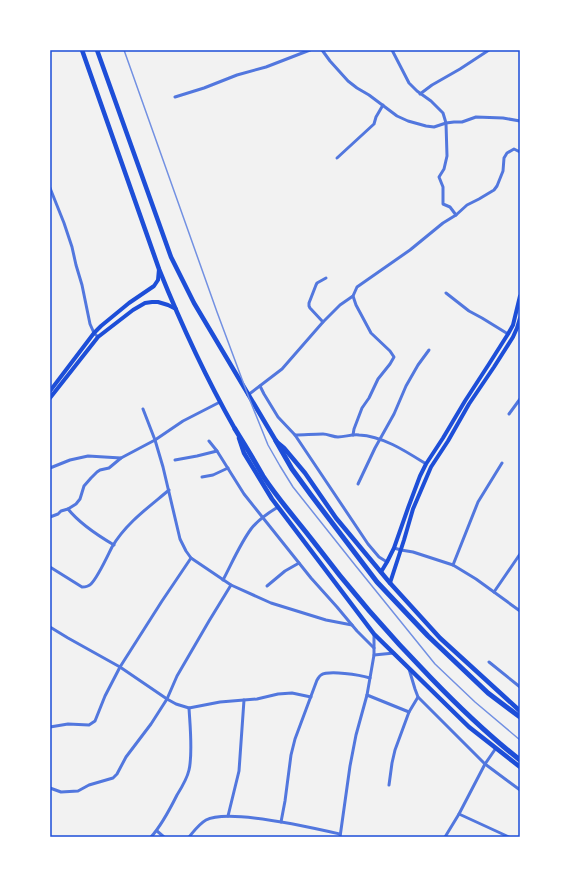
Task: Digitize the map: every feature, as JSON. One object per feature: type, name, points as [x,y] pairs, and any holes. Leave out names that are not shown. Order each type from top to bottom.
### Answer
[{"type":"highway","points":[[235,429],[282,502],[332,566],[382,626],[458,707],[520,760]]},
{"type":"highway","points":[[276,441],[292,469],[310,495],[377,582],[428,636],[488,693],[520,717]]},
{"type":"main road","points":[[82,50],[159,269],[207,378],[235,429],[244,452],[272,499],[374,634],[469,727],[520,767]]},
{"type":"main road","points":[[98,50],[171,257],[194,303],[276,441],[284,448],[305,473],[336,518],[381,572],[440,638],[520,711]]},
{"type":"main road","points":[[50,391],[94,333],[129,304],[154,286],[158,280],[159,269]]},
{"type":"main road","points":[[381,572],[394,548],[420,476],[426,464],[508,334],[513,325],[520,296]]},
{"type":"main road","points":[[50,398],[98,337],[128,313],[145,303],[158,302],[176,309]]},
{"type":"main road","points":[[390,582],[413,510],[431,467],[469,404],[519,328],[520,318]]},
{"type":"street","points":[[175,97],[204,88],[236,75],[266,67],[310,50]]},
{"type":"street","points":[[322,50],[348,81],[397,116],[408,121],[434,127],[446,123],[462,122],[476,117],[503,118],[520,121]]},
{"type":"street","points":[[392,50],[409,83],[443,113],[446,123],[446,156],[444,169],[439,177],[443,187],[443,204],[450,207],[456,215]]},
{"type":"street","points":[[420,94],[489,50]]},
{"type":"street","points":[[337,158],[374,124],[383,105]]},
{"type":"street","points":[[248,395],[282,369],[323,322],[340,305],[353,296],[357,287],[410,250],[467,205],[494,190],[503,171],[504,158],[507,153],[514,149],[520,152]]},
{"type":"street","points":[[50,188],[72,247],[90,324],[94,333],[98,337]]},
{"type":"street","points":[[323,322],[310,308],[309,303],[316,284],[326,278]]},
{"type":"street","points":[[446,293],[469,311],[508,334]]},
{"type":"street","points":[[353,296],[356,305],[371,333],[394,356],[390,364],[378,379],[369,398],[362,408],[353,435]]},
{"type":"street","points":[[513,325],[519,328]]},
{"type":"street","points":[[358,484],[394,414],[406,386],[429,350]]},
{"type":"street","points":[[260,386],[278,417],[295,435],[368,544],[387,562]]},
{"type":"street","points":[[509,414],[520,399]]},
{"type":"street","points":[[50,517],[76,504],[80,499],[84,486],[100,470],[109,468],[121,458],[155,440],[183,421],[220,402]]},
{"type":"street","points":[[143,409],[155,440],[163,467],[180,539],[191,558],[231,585],[278,606],[326,620],[352,625]]},
{"type":"street","points":[[295,435],[324,434],[335,437],[353,435],[367,436],[388,442],[406,451],[426,464]]},
{"type":"street","points":[[209,441],[239,486],[299,563],[352,625],[374,648]]},
{"type":"street","points":[[175,460],[217,451]]},
{"type":"street","points":[[50,468],[70,460],[88,456],[121,458]]},
{"type":"street","points":[[453,565],[478,502],[502,463]]},
{"type":"street","points":[[202,477],[213,475],[228,468]]},
{"type":"street","points":[[50,567],[82,587],[87,587],[98,574],[121,533],[169,490]]},
{"type":"street","points":[[223,580],[251,529],[263,517],[278,507]]},
{"type":"street","points":[[68,509],[96,534],[114,545]]},
{"type":"street","points":[[394,548],[413,552],[453,565],[476,579],[520,611]]},
{"type":"street","points":[[494,592],[520,554]]},
{"type":"street","points":[[50,727],[68,724],[89,725],[94,721],[120,666],[191,558]]},
{"type":"street","points":[[268,586],[285,571],[299,563]]},
{"type":"street","points":[[50,788],[62,792],[78,790],[102,780],[112,778],[117,774],[126,757],[152,724],[167,699],[177,676],[231,585]]},
{"type":"street","points":[[50,627],[120,666],[167,699],[176,704],[189,708],[220,702],[256,699],[278,694],[292,693],[310,697]]},
{"type":"street","points":[[189,837],[199,825],[206,820],[214,817],[228,816],[281,822],[340,835],[350,766],[356,735],[367,695],[374,655],[374,634]]},
{"type":"street","points":[[374,655],[394,653]]},
{"type":"street","points":[[489,662],[520,687]]},
{"type":"street","points":[[408,667],[418,697],[485,764],[520,790]]},
{"type":"street","points":[[281,822],[295,738],[317,680],[324,674],[341,673],[358,674],[370,678]]},
{"type":"street","points":[[367,695],[409,712]]},
{"type":"street","points":[[389,785],[395,750],[406,724],[409,712],[418,697]]},
{"type":"street","points":[[228,816],[239,771],[244,700]]},
{"type":"street","points":[[151,837],[157,831],[189,771],[191,759],[189,708]]},
{"type":"street","points":[[445,837],[459,814],[485,764],[496,748]]},
{"type":"street","points":[[459,814],[509,837]]},
{"type":"street","points":[[157,831],[164,837]]},
{"type":"railway","points":[[124,50],[249,398],[268,445],[280,466],[293,487],[435,664],[475,702],[520,740]]}]
